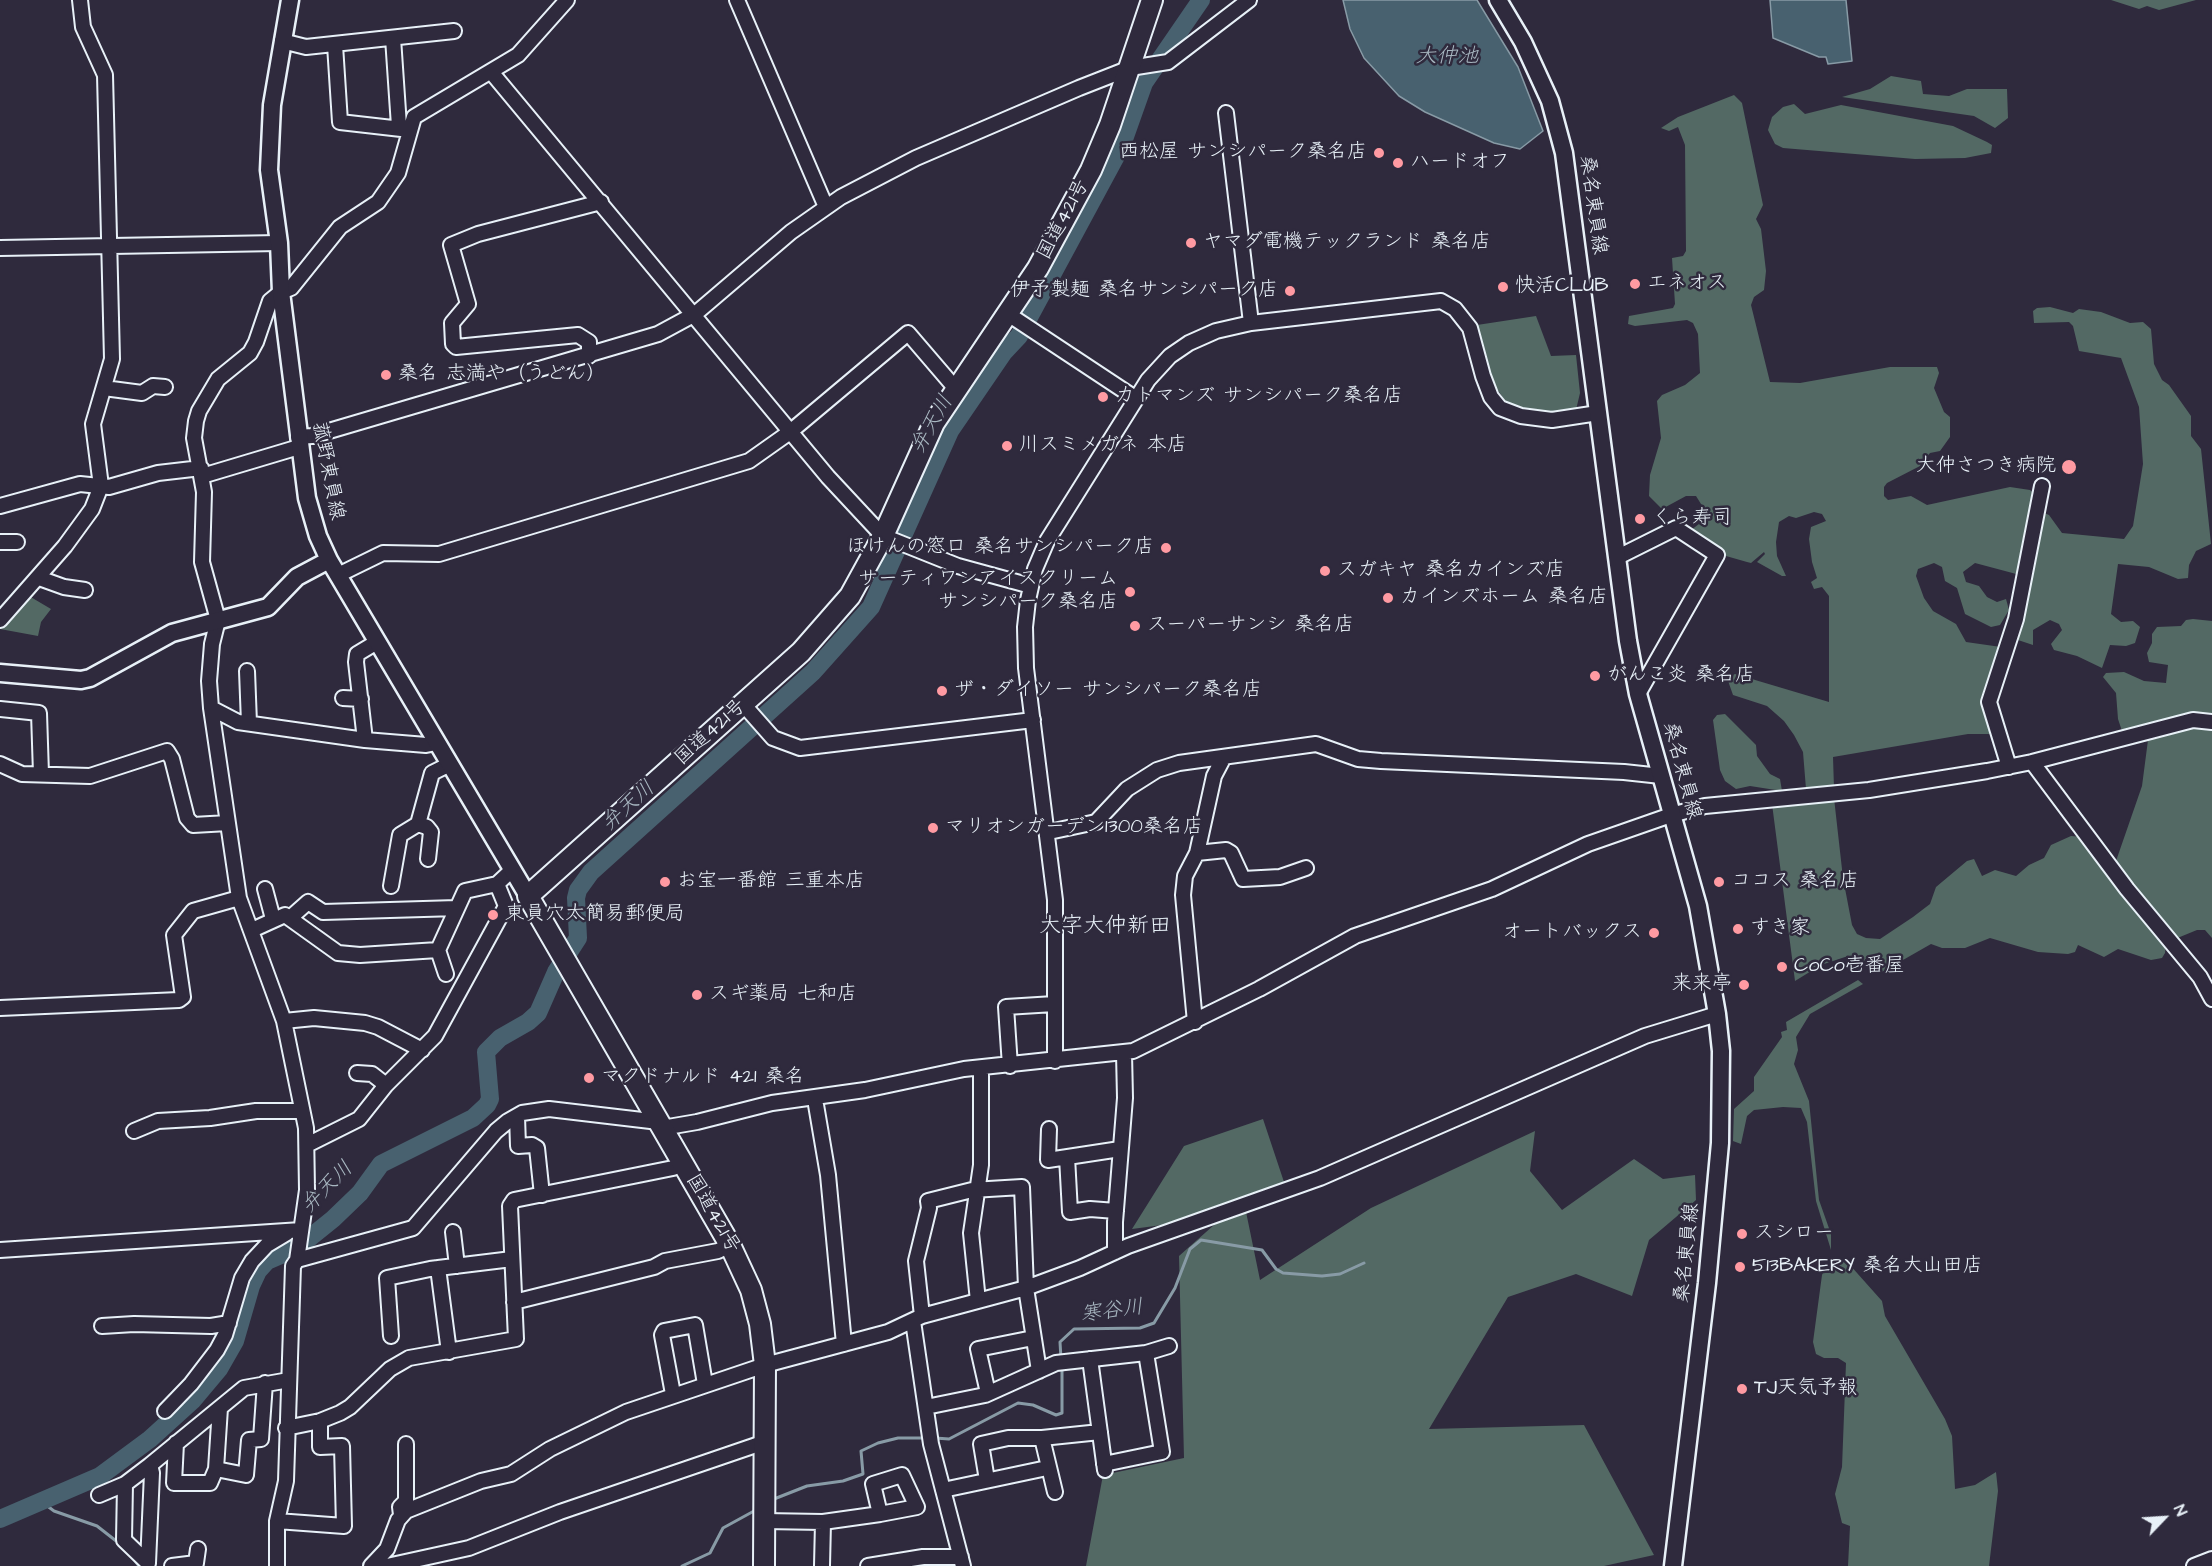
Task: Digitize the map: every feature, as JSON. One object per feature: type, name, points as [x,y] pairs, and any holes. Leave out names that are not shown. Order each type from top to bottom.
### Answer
[{"type":"highway","name":"国道421号","points":[[764,1566],[765,1365],[756,1307],[743,1270],[528,896],[748,709],[834,617],[850,596],[887,538],[934,423],[956,389],[1012,316],[1085,181],[1137,67],[1152,0]]},
{"type":"main road","name":"菰野東員線","points":[[290,0],[272,105],[270,170],[279,243],[280,292],[307,498],[318,536],[329,560],[448,765],[528,896]]},
{"type":"main road","name":"桑名東員線","points":[[1498,0],[1523,42],[1550,101],[1564,153],[1638,694],[1698,906],[1717,1014],[1721,1051],[1720,1143],[1707,1283],[1673,1566]]},
{"type":"main road","points":[[0,673],[81,680],[90,678],[172,633],[268,607],[297,577],[329,560]]},
{"type":"street","points":[[0,620],[39,578],[92,509],[101,486],[93,424],[112,359],[105,75],[83,27],[80,0]]},
{"type":"street","points":[[405,128],[414,117],[492,73],[518,55],[567,0]]},
{"type":"street","points":[[737,0],[826,207]]},
{"type":"street","points":[[0,506],[80,484],[109,487],[174,469],[202,472],[312,436],[658,334],[694,314],[791,232],[861,185],[916,158],[1137,67],[1168,62],[1249,0]]},
{"type":"street","points":[[282,41],[306,48],[454,31]]},
{"type":"street","points":[[277,1566],[278,1521],[286,1481],[293,1266],[297,1258],[297,1233],[307,1190],[307,1145],[284,1021],[239,898],[211,708],[209,681],[212,644],[218,620],[202,562],[202,472],[194,438],[199,411],[218,379],[250,353],[270,301],[280,292],[291,288],[340,227],[378,202],[398,173],[405,128],[393,38]]},
{"type":"street","points":[[335,45],[340,122],[405,128]]},
{"type":"street","points":[[492,73],[790,432],[887,538],[958,566],[1030,586]]},
{"type":"street","points":[[1226,113],[1251,323]]},
{"type":"street","points":[[589,356],[589,342],[578,335],[456,348],[453,344],[452,322],[468,304],[451,245],[478,234],[601,202]]},
{"type":"street","points":[[0,248],[279,243]]},
{"type":"street","points":[[1055,1061],[1053,873],[1025,646],[1030,586],[1056,523],[1135,398],[1170,356],[1189,343],[1215,331],[1251,323],[1441,302],[1455,309],[1470,328],[1483,376],[1491,397],[1500,408],[1521,416],[1552,420],[1598,413]]},
{"type":"street","points":[[1012,316],[1135,398]]},
{"type":"street","points":[[338,575],[383,553],[439,554],[749,461],[790,432],[908,333],[956,389]]},
{"type":"street","points":[[104,388],[142,393],[153,386],[165,387]]},
{"type":"street","points":[[2009,766],[1989,702],[2016,619],[2042,486]]},
{"type":"street","points":[[1618,557],[1677,528],[1717,555],[1638,694]]},
{"type":"street","points":[[0,542],[17,542]]},
{"type":"street","points":[[39,578],[64,587],[85,590]]},
{"type":"street","points":[[365,740],[357,654],[377,642]]},
{"type":"street","points":[[247,671],[249,723]]},
{"type":"street","points":[[343,698],[361,699]]},
{"type":"street","points":[[211,708],[238,722],[365,740],[436,743]]},
{"type":"street","points":[[0,709],[39,713],[40,774]]},
{"type":"street","points":[[748,709],[766,731],[782,743],[807,748],[1033,720]]},
{"type":"street","points":[[297,1258],[413,1228],[496,1131],[517,1116],[531,1110],[549,1109],[661,1125],[697,1122],[772,1103],[815,1099],[981,1068],[1124,1053],[1143,1048],[1195,1022],[1355,936],[1492,889],[1588,844],[1671,815],[1731,803],[1902,785],[2032,762],[2193,720],[2212,722]]},
{"type":"street","points":[[1049,832],[1096,822],[1128,789],[1157,770],[1179,763],[1316,744],[1328,746],[1358,759],[1624,772],[1661,776]]},
{"type":"street","points":[[0,764],[22,774],[90,776],[167,751],[172,759],[187,818],[193,825],[228,823]]},
{"type":"street","points":[[1195,1022],[1183,895],[1185,876],[1197,853],[1214,776],[1224,757]]},
{"type":"street","points":[[2032,762],[2127,889],[2200,976],[2212,999]]},
{"type":"street","points":[[391,886],[400,835],[418,824],[429,777],[448,765]]},
{"type":"street","points":[[418,824],[427,827],[431,832],[428,859]]},
{"type":"street","points":[[1197,853],[1226,850],[1231,853],[1243,879],[1280,877],[1306,868]]},
{"type":"street","points":[[446,974],[438,950],[465,891],[497,884],[512,870]]},
{"type":"street","points":[[307,1145],[359,1119],[386,1085],[422,1050],[452,1009],[506,906],[497,884]]},
{"type":"street","points":[[265,888],[273,919]]},
{"type":"street","points":[[0,1008],[179,1000],[183,997],[174,935],[193,912],[239,898]]},
{"type":"street","points":[[290,918],[308,902],[323,912],[457,908]]},
{"type":"street","points":[[252,930],[285,915],[338,953],[360,956],[438,950]]},
{"type":"street","points":[[1010,1066],[1006,1007],[1054,1004]]},
{"type":"street","points":[[402,1515],[473,1484],[511,1474],[550,1449],[609,1419],[673,1394],[765,1365],[888,1332],[918,1319],[1026,1288],[1115,1252],[1320,1178],[1645,1036],[1717,1014]]},
{"type":"street","points":[[284,1021],[314,1018],[365,1023],[378,1027],[422,1050]]},
{"type":"street","points":[[1115,1252],[1126,1064],[1124,1053]]},
{"type":"street","points":[[978,1301],[971,1233],[981,1165],[981,1068]]},
{"type":"street","points":[[357,1073],[372,1074],[386,1085]]},
{"type":"street","points":[[815,1099],[828,1175],[844,1344]]},
{"type":"street","points":[[134,1131],[158,1121],[210,1118],[256,1111],[301,1111]]},
{"type":"street","points":[[517,1116],[518,1146],[532,1145],[537,1148],[543,1195]]},
{"type":"street","points":[[1049,1129],[1048,1160],[1120,1149]]},
{"type":"street","points":[[1067,1157],[1070,1212],[1090,1209],[1116,1211]]},
{"type":"street","points":[[286,1428],[320,1421],[350,1407],[402,1361],[516,1339],[510,1206],[514,1200],[673,1168],[683,1163]]},
{"type":"street","points":[[868,1566],[923,1557],[962,1561],[930,1439],[926,1407],[918,1319],[916,1261],[929,1208],[928,1201],[978,1190],[1022,1187],[1026,1288],[1039,1371]]},
{"type":"street","points":[[453,1232],[457,1266]]},
{"type":"street","points":[[0,1250],[297,1233]]},
{"type":"street","points":[[165,1412],[208,1365],[221,1343],[242,1278],[252,1261],[267,1245],[297,1233]]},
{"type":"street","points":[[514,1302],[654,1267],[665,1260],[718,1251],[730,1245]]},
{"type":"street","points":[[391,1336],[387,1278],[438,1268],[512,1259]]},
{"type":"street","points":[[438,1268],[449,1352]]},
{"type":"street","points":[[102,1326],[135,1324],[211,1326],[229,1323]]},
{"type":"street","points":[[673,1394],[662,1335],[664,1331],[695,1324],[705,1384]]},
{"type":"street","points":[[988,1393],[978,1349],[1033,1338]]},
{"type":"street","points":[[926,1407],[988,1393],[1061,1362],[1146,1353],[1169,1346]]},
{"type":"street","points":[[1090,1359],[1105,1467],[1162,1452],[1146,1353]]},
{"type":"street","points":[[99,1495],[124,1484],[150,1465],[244,1388],[289,1380]]},
{"type":"street","points":[[216,1469],[246,1475],[249,1440],[261,1439],[265,1383]]},
{"type":"street","points":[[176,1443],[174,1483],[210,1483],[216,1469],[220,1408]]},
{"type":"street","points":[[278,1521],[344,1526],[342,1446],[320,1447],[320,1421]]},
{"type":"street","points":[[987,1480],[981,1444],[1008,1438],[1042,1438],[1100,1432]]},
{"type":"street","points":[[1042,1438],[1054,1492]]},
{"type":"street","points":[[387,1566],[469,1548],[560,1512],[765,1442]]},
{"type":"street","points":[[370,1566],[387,1549],[402,1515],[400,1507],[406,1501],[406,1444]]},
{"type":"street","points":[[150,1465],[152,1473],[150,1565]]},
{"type":"street","points":[[943,1490],[1047,1468]]},
{"type":"street","points":[[124,1484],[124,1540],[150,1565]]},
{"type":"street","points":[[764,1521],[823,1522],[880,1514]]},
{"type":"street","points":[[822,1566],[823,1522]]},
{"type":"street","points":[[172,1566],[196,1563],[198,1549]]},
{"type":"street","points":[[2194,1566],[2212,1559]]},
{"type":"green space","points":[[2111,0],[2196,0],[2159,10],[2147,6],[2139,9]]},
{"type":"green space","points":[[1891,76],[1921,81],[1923,94],[1949,96],[1967,89],[2007,89],[2008,118],[1995,128],[1974,116],[1842,97],[1870,89]]},
{"type":"green space","points":[[1734,95],[1742,103],[1763,205],[1756,219],[1761,229],[1766,271],[1764,290],[1754,297],[1751,305],[1770,382],[1800,383],[1890,367],[1937,367],[1939,373],[1934,388],[1944,412],[1950,417],[1950,437],[1940,451],[1930,453],[1920,466],[1887,483],[1884,487],[1884,496],[1888,500],[1911,496],[1927,505],[2010,487],[2030,490],[2037,496],[2020,575],[1975,563],[1963,572],[1966,582],[1979,586],[1987,597],[1997,602],[2006,599],[2009,610],[2000,625],[1991,627],[1965,614],[1957,588],[1945,581],[1942,567],[1934,563],[1918,569],[1916,576],[1924,598],[1933,611],[1956,624],[1966,642],[2001,647],[1988,681],[1986,697],[1990,734],[1968,734],[1833,757],[1834,788],[1806,789],[1803,752],[1794,735],[1784,721],[1767,706],[1733,695],[1727,678],[1735,674],[1829,702],[1829,596],[1822,587],[1814,589],[1811,582],[1817,578],[1809,539],[1811,527],[1826,521],[1822,514],[1814,512],[1796,518],[1789,516],[1779,522],[1776,542],[1777,556],[1786,576],[1782,576],[1757,562],[1765,554],[1764,552],[1751,563],[1726,556],[1687,533],[1707,518],[1696,496],[1686,496],[1662,509],[1649,496],[1650,475],[1661,438],[1657,401],[1662,395],[1685,385],[1700,373],[1698,334],[1693,323],[1687,320],[1635,326],[1628,324],[1629,316],[1673,308],[1675,304],[1672,258],[1683,256],[1686,251],[1685,145],[1678,127],[1669,131],[1661,128],[1678,117]]},
{"type":"green space","points":[[1794,104],[1805,114],[1841,105],[1953,126],[1992,145],[1991,153],[1965,158],[1915,159],[1783,148],[1775,144],[1768,130],[1772,117],[1783,107]]},
{"type":"green space","points":[[2050,307],[2073,313],[2079,309],[2101,312],[2130,323],[2143,322],[2151,329],[2154,364],[2162,380],[2169,385],[2191,416],[2191,436],[2201,449],[2211,544],[2196,551],[2189,565],[2188,578],[2178,579],[2149,567],[2118,564],[2111,614],[2121,622],[2133,621],[2140,627],[2135,643],[2126,646],[2110,645],[2102,668],[2077,656],[2054,650],[2051,644],[2062,630],[2059,624],[2050,620],[2033,630],[2033,645],[2018,640],[2015,635],[2042,512],[2049,515],[2062,533],[2124,539],[2133,526],[2143,464],[2139,407],[2121,358],[2079,351],[2073,326],[2069,322],[2034,323],[2033,311],[2037,308]]},
{"type":"green space","points":[[1536,316],[1551,356],[1576,355],[1580,393],[1576,410],[1532,412],[1506,402],[1490,379],[1477,325]]},
{"type":"green space","points":[[29,596],[51,609],[41,622],[38,636],[0,629]]},
{"type":"green space","points":[[2186,620],[2212,621],[2212,718],[2123,734],[2118,719],[2116,693],[2103,677],[2106,673],[2124,672],[2144,681],[2166,683],[2168,665],[2149,662],[2147,653],[2152,643],[2152,634],[2157,627],[2181,626]]},
{"type":"green space","points":[[1725,714],[1756,745],[1757,756],[1770,774],[1780,779],[1782,791],[1750,786],[1736,789],[1725,781],[1720,770],[1713,720],[1717,715]]},
{"type":"green space","points":[[2192,725],[2212,726],[2212,938],[2205,930],[2197,930],[2175,939],[2121,875],[2116,861],[2142,786],[2148,740]]},
{"type":"green space","points":[[1834,798],[1843,878],[1852,925],[1857,934],[1866,938],[1880,939],[1930,904],[1936,887],[1967,861],[1974,859],[1982,876],[1995,870],[2016,876],[2029,865],[2044,858],[2051,845],[2071,836],[2083,837],[2166,943],[2165,953],[2162,958],[2151,960],[2118,949],[2104,957],[2078,945],[2075,952],[2068,954],[2038,952],[1990,938],[1965,948],[1942,948],[1931,944],[1882,972],[1871,969],[1857,958],[1845,957],[1821,965],[1795,981],[1772,804]]},
{"type":"green space","points":[[1858,980],[1863,984],[1810,1014],[1796,1037],[1798,1050],[1794,1064],[1809,1101],[1819,1200],[1831,1234],[1831,1250],[1816,1201],[1807,1122],[1801,1108],[1754,1110],[1747,1116],[1741,1144],[1733,1141],[1734,1109],[1754,1091],[1754,1077],[1782,1037],[1781,1032],[1787,1030],[1786,1022]]},
{"type":"green space","points":[[1263,1119],[1284,1182],[1244,1202],[1260,1280],[1371,1208],[1535,1131],[1530,1171],[1562,1210],[1634,1159],[1663,1179],[1695,1175],[1696,1200],[1649,1240],[1632,1296],[1576,1274],[1508,1297],[1429,1429],[1584,1425],[1654,1555],[1604,1566],[1086,1566],[1103,1475],[1184,1458],[1179,1256],[1223,1217],[1132,1229],[1184,1146]]},
{"type":"green space","points":[[1836,1258],[1849,1264],[1882,1301],[1885,1316],[1945,1419],[1952,1436],[1955,1489],[1975,1485],[1996,1472],[1998,1491],[1989,1566],[1848,1566],[1850,1526],[1842,1523],[1835,1494],[1842,1467],[1846,1363],[1838,1358],[1824,1358],[1816,1354],[1813,1342],[1822,1275],[1826,1265]]},
{"type":"water","name":"大仲池","points":[[1343,0],[1477,0],[1518,67],[1543,131],[1520,149],[1494,143],[1425,112],[1399,96],[1364,58],[1350,29]]},
{"type":"water","points":[[1770,0],[1846,0],[1852,61],[1828,64],[1826,57],[1819,57],[1773,38]]},
{"type":"waterway","name":"弁天川","points":[[0,1519],[100,1476],[150,1439],[193,1400],[219,1369],[235,1341],[251,1286],[258,1271],[267,1261],[297,1248],[333,1219],[360,1193],[381,1164],[473,1118],[487,1105],[490,1099],[486,1052],[500,1038],[528,1022],[538,1013],[556,972],[578,938],[576,898],[578,890],[591,872],[813,672],[871,607],[950,431],[1004,352],[1019,336],[1122,145],[1144,83],[1201,0]]},
{"type":"waterway","name":"寒谷川","points":[[1061,1359],[1060,1342],[1074,1329],[1140,1328],[1154,1323],[1175,1288],[1190,1249],[1201,1240],[1262,1250],[1276,1269],[1283,1273],[1322,1276],[1340,1274],[1364,1263]]},
{"type":"waterway","name":"寒谷川","points":[[935,1438],[949,1439],[1018,1403],[1033,1405],[1056,1415],[1062,1413],[1062,1365]]},
{"type":"waterway","name":"寒谷川","points":[[774,1499],[807,1486],[843,1481],[863,1474],[861,1451],[878,1443],[898,1438],[926,1438]]},
{"type":"waterway","name":"寒谷川","points":[[42,1502],[54,1511],[97,1526],[120,1544]]},
{"type":"waterway","name":"寒谷川","points":[[682,1566],[710,1553],[723,1528],[754,1511]]},
{"type":"waterway","name":"寒谷川","points":[[129,1553],[139,1566]]},
{"type":"place","name":"西松屋 サンシパーク桑名店","points":[[1379,153]]},
{"type":"place","name":"ハードオフ","points":[[1398,163]]},
{"type":"place","name":"ヤマダ電機テックランド 桑名店","points":[[1191,243]]},
{"type":"place","name":"エネオス","points":[[1635,284]]},
{"type":"place","name":"快活CLUB","points":[[1503,287]]},
{"type":"place","name":"伊予製麺 桑名サンシパーク店","points":[[1290,291]]},
{"type":"place","name":"桑名 志満や（うどん）","points":[[386,375]]},
{"type":"place","name":"カトマンズ サンシパーク桑名店","points":[[1103,397]]},
{"type":"place","name":"川スミメガネ 本店","points":[[1007,446]]},
{"type":"place","name":"大仲さつき病院","points":[[2069,467]]},
{"type":"place","name":"くら寿司","points":[[1640,519]]},
{"type":"place","name":"ほけんの窓口 桑名サンシパーク店","points":[[1166,548]]},
{"type":"place","name":"スガキヤ 桑名カインズ店","points":[[1325,571]]},
{"type":"place","name":"サーティワンアイスクリーム サンシパーク桑名店","points":[[1130,592]]},
{"type":"place","name":"カインズホーム 桑名店","points":[[1388,598]]},
{"type":"place","name":"スーパーサンシ 桑名店","points":[[1135,626]]},
{"type":"place","name":"がんこ炎 桑名店","points":[[1595,676]]},
{"type":"place","name":"ザ・ダイソー サンシパーク桑名店","points":[[942,691]]},
{"type":"place","name":"マリオンガーデン1300桑名店","points":[[933,828]]},
{"type":"place","name":"お宝一番館 三重本店","points":[[665,882]]},
{"type":"place","name":"ココス 桑名店","points":[[1719,882]]},
{"type":"place","name":"東員穴太簡易郵便局","points":[[493,915]]},
{"type":"place","name":"すき家","points":[[1738,929]]},
{"type":"place","name":"オートバックス","points":[[1654,933]]},
{"type":"place","name":"CoCo壱番屋","points":[[1782,967]]},
{"type":"place","name":"来来亭","points":[[1744,985]]},
{"type":"place","name":"スギ薬局 七和店","points":[[697,995]]},
{"type":"place","name":"マクドナルド 421 桑名","points":[[589,1078]]},
{"type":"place","name":"スシロー","points":[[1742,1234]]},
{"type":"place","name":"513BAKERY 桑名大山田店","points":[[1740,1267]]},
{"type":"place","name":"TJ天気予報","points":[[1742,1389]]},
{"type":"district","name":"大字大仲新田","points":[[1105,927]]}]
